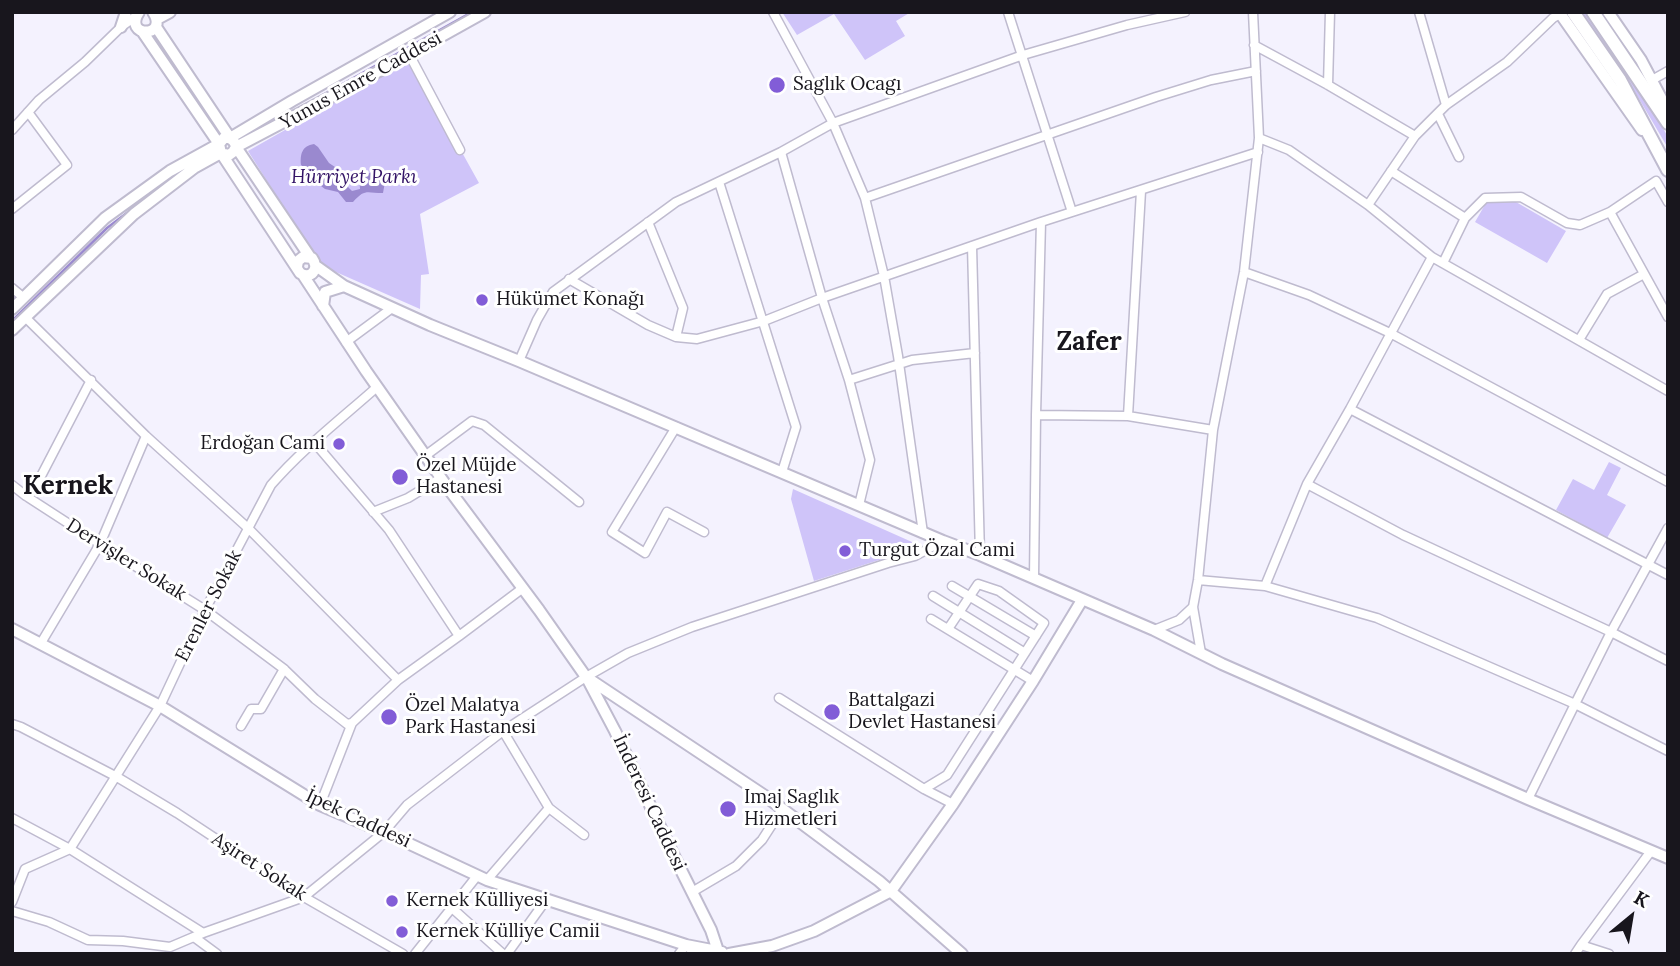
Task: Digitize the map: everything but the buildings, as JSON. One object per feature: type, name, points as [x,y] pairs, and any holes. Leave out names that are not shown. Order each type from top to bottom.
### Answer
[{"type":"highway","points":[[1593,12],[1668,123]]},
{"type":"highway","points":[[1564,13],[1619,80],[1665,166]]},
{"type":"main road","points":[[142,31],[150,31],[155,19],[170,12]]},
{"type":"main road","name":"Yunus Emre Caddesi","points":[[233,143],[292,101],[450,12]]},
{"type":"main road","name":"Yunus Emre Caddesi","points":[[233,143],[262,135],[484,12]]},
{"type":"main road","points":[[1608,12],[1641,60],[1668,111]]},
{"type":"main road","points":[[121,27],[133,13]]},
{"type":"main road","points":[[133,13],[135,24],[220,148],[346,342],[425,456],[586,677],[782,809],[891,891],[962,954]]},
{"type":"main road","points":[[155,19],[233,143],[313,262],[344,286],[430,325],[1034,578],[1528,799],[1668,858]]},
{"type":"main road","points":[[12,330],[134,214],[220,148],[222,139],[233,143]]},
{"type":"main road","points":[[12,309],[105,218],[170,171],[220,148]]},
{"type":"main road","points":[[300,271],[297,264],[300,258],[313,262]]},
{"type":"main road","points":[[300,271],[312,274],[313,262]]},
{"type":"main road","points":[[323,306],[325,292],[344,286]]},
{"type":"main road","points":[[758,954],[814,930],[891,891],[953,804],[1082,600]]},
{"type":"main road","name":"İpek Caddesi","points":[[12,629],[160,706],[320,805],[482,878],[683,949]]},
{"type":"main road","name":"İnderesi Caddesi","points":[[586,677],[711,930],[718,952]]},
{"type":"main road","points":[[683,949],[729,954],[772,946]]},
{"type":"main road","points":[[683,949],[700,954]]},
{"type":"street","points":[[773,12],[833,123],[865,198],[884,276],[923,533]]},
{"type":"street","points":[[1008,12],[1072,212]]},
{"type":"street","points":[[519,361],[553,292],[676,202],[781,152],[833,123],[1023,55],[1185,12]]},
{"type":"street","points":[[1201,653],[1193,607],[1213,430],[1244,272],[1258,152],[1253,12]]},
{"type":"street","points":[[1328,85],[1330,12]]},
{"type":"street","points":[[1419,12],[1446,105]]},
{"type":"street","points":[[1367,205],[1415,136],[1446,105],[1507,62],[1553,18],[1564,13]]},
{"type":"street","points":[[12,130],[39,100],[85,62],[121,27]]},
{"type":"street","points":[[1254,45],[1415,136]]},
{"type":"street","points":[[409,54],[460,150]]},
{"type":"street","points":[[865,198],[1156,97],[1211,80],[1256,71]]},
{"type":"street","points":[[1653,80],[1668,71]]},
{"type":"street","points":[[12,209],[67,165],[28,112]]},
{"type":"street","points":[[1438,114],[1459,157]]},
{"type":"street","points":[[1259,138],[1289,149],[1367,205],[1432,257],[1668,391]]},
{"type":"street","points":[[781,152],[870,460],[859,505]]},
{"type":"street","points":[[569,279],[648,325],[676,337],[697,340],[764,321],[822,298],[1041,222],[1258,152]]},
{"type":"street","points":[[1391,171],[1465,218]]},
{"type":"street","points":[[1443,263],[1465,218],[1485,198],[1521,197],[1567,223],[1580,225],[1610,212],[1657,181],[1668,202]]},
{"type":"street","points":[[719,182],[796,427],[782,472]]},
{"type":"street","points":[[1128,416],[1142,191]]},
{"type":"street","points":[[1610,212],[1668,317]]},
{"type":"street","points":[[649,222],[683,308],[676,337]]},
{"type":"street","points":[[1034,578],[1041,222]]},
{"type":"street","points":[[972,246],[980,555]]},
{"type":"street","points":[[1265,586],[1307,484],[1432,257]]},
{"type":"street","points":[[1244,272],[1308,295],[1390,333],[1668,482]]},
{"type":"street","points":[[1579,340],[1607,294],[1644,274]]},
{"type":"street","points":[[12,288],[24,298]]},
{"type":"street","points":[[346,342],[392,308]]},
{"type":"street","points":[[681,317],[687,338]]},
{"type":"street","points":[[26,318],[146,436],[249,529],[398,680]]},
{"type":"street","points":[[849,380],[912,360],[975,354]]},
{"type":"street","points":[[26,496],[39,480],[91,380]]},
{"type":"street","name":"Erenler Sokak","points":[[70,849],[160,706],[205,610],[271,485],[314,442],[377,387]]},
{"type":"street","points":[[1350,409],[1668,575]]},
{"type":"street","points":[[1036,415],[1128,416],[1213,430]]},
{"type":"street","points":[[425,456],[472,421],[476,421],[579,502]]},
{"type":"street","points":[[676,427],[612,531],[645,552],[667,512],[704,532]]},
{"type":"street","points":[[41,643],[100,544],[146,436]]},
{"type":"street","points":[[314,442],[389,530],[459,636]]},
{"type":"street","points":[[373,512],[408,498],[441,478]]},
{"type":"street","points":[[1307,484],[1403,536],[1668,661]]},
{"type":"street","name":"Dervişler Sokak","points":[[12,485],[205,610],[284,669],[315,699],[347,724],[352,723]]},
{"type":"street","points":[[1528,799],[1611,632],[1668,528]]},
{"type":"street","points":[[12,911],[49,922],[88,940],[170,947],[304,897],[384,832],[407,805],[503,731],[628,653],[692,627],[915,556],[943,541]]},
{"type":"street","points":[[1198,580],[1265,586],[1377,618],[1575,704],[1668,751]]},
{"type":"street","points":[[923,789],[947,775],[1044,623],[999,591],[978,584],[948,629]]},
{"type":"street","points":[[952,586],[1036,636]]},
{"type":"street","points":[[320,805],[352,723],[398,680],[523,588]]},
{"type":"street","points":[[933,596],[1025,653]]},
{"type":"street","points":[[1154,630],[1179,620],[1193,607]]},
{"type":"street","points":[[931,619],[1032,681]]},
{"type":"street","points":[[240,726],[251,709],[261,709],[284,669]]},
{"type":"street","points":[[779,698],[923,789],[953,804]]},
{"type":"street","name":"Aşiret Sokak","points":[[12,724],[117,777],[177,813],[304,897],[403,954]]},
{"type":"street","points":[[503,731],[549,808],[584,835]]},
{"type":"street","points":[[415,954],[452,908],[549,808]]},
{"type":"street","points":[[692,892],[736,866],[762,840],[782,809]]},
{"type":"street","points":[[12,818],[70,849],[199,935],[217,954]]},
{"type":"street","points":[[12,902],[25,870],[70,849]]},
{"type":"street","points":[[1575,954],[1651,851]]},
{"type":"street","points":[[452,908],[505,954],[546,900]]},
{"type":"street","points":[[1581,945],[1609,954]]},
{"type":"green space","points":[[782,12],[911,12],[896,21],[905,36],[865,60],[834,14],[797,35]]},
{"type":"green space","points":[[1581,12],[1588,12],[1635,80],[1668,137],[1668,148],[1629,82]]},
{"type":"green space","name":"Hürriyet Parkı","points":[[410,59],[479,183],[420,214],[429,274],[421,275],[420,309],[320,265],[248,151]]},
{"type":"green space","points":[[1516,202],[1566,231],[1547,263],[1475,222],[1486,203]]},
{"type":"green space","points":[[1609,462],[1621,468],[1607,495],[1626,505],[1607,538],[1556,510],[1573,479],[1594,490]]},
{"type":"green space","points":[[793,489],[912,542],[910,550],[814,581],[791,499]]},
{"type":"shaded area","points":[[314,144],[329,163],[344,173],[352,191],[360,189],[359,175],[370,173],[385,182],[383,193],[366,192],[353,202],[346,202],[338,192],[325,189],[321,186],[317,173],[301,165],[303,151]]},
{"type":"waterway","points":[[321,96],[472,12]]},
{"type":"waterway","points":[[12,321],[107,228],[144,200]]},
{"type":"place","name":"Saglık Ocagı","points":[[777,85]]},
{"type":"place","name":"Hükümet Konağı","points":[[482,300]]},
{"type":"place","name":"Erdoğan Cami","points":[[339,444]]},
{"type":"place","name":"Özel Müjde Hastanesi","points":[[400,477]]},
{"type":"place","name":"Turgut Özal Cami","points":[[845,551]]},
{"type":"place","name":"Battalgazi Devlet Hastanesi","points":[[832,712]]},
{"type":"place","name":"Özel Malatya Park Hastanesi","points":[[389,717]]},
{"type":"place","name":"Imaj Saglık Hizmetleri","points":[[728,809]]},
{"type":"place","name":"Kernek Külliyesi","points":[[392,901]]},
{"type":"place","name":"Kernek Külliye Camii","points":[[402,932]]},
{"type":"district","name":"Zafer","points":[[1089,343]]},
{"type":"district","name":"Kernek","points":[[68,487]]}]
